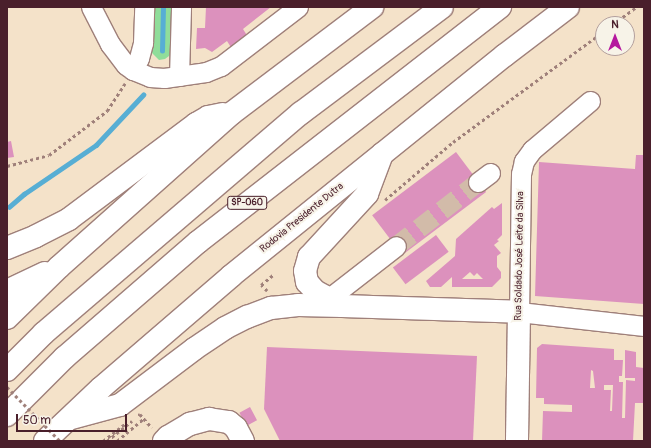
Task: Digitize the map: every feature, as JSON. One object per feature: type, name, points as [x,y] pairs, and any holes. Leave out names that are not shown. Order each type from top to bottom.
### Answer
[{"type":"main road","points":[[7,318],[59,267],[232,113],[372,7]]},
{"type":"main road","name":"SP-060","points":[[7,370],[44,333],[301,113],[442,7]]},
{"type":"main road","name":"SP-060","points":[[7,415],[64,358],[198,242],[500,7]]},
{"type":"main road","name":"Rodovia Presidente Dutra","points":[[45,441],[101,388],[231,276],[383,153],[568,7]]},
{"type":"main road","points":[[7,248],[36,236],[69,219],[196,124],[216,115],[232,113]]},
{"type":"main road","points":[[335,302],[316,292],[307,282],[305,271],[309,257],[367,194],[383,153]]},
{"type":"main road","points":[[7,291],[59,267]]},
{"type":"main road","points":[[68,418],[120,405],[199,345],[225,328],[247,317],[271,308],[335,302],[519,312]]},
{"type":"main road","name":"Rua Soldado José Leite da Silva","points":[[516,441],[519,312]]},
{"type":"main road","points":[[160,437],[168,437],[190,424],[209,418],[229,422],[236,428],[243,441]]},
{"type":"street","points":[[91,7],[119,57],[133,70],[150,77],[179,76],[206,72],[221,66],[298,7]]},
{"type":"street","points":[[133,70],[139,58],[143,43],[144,7]]},
{"type":"street","points":[[179,76],[181,7]]},
{"type":"street","name":"Rua Soldado José Leite da Silva","points":[[519,312],[521,174],[524,161],[532,150],[590,101]]},
{"type":"street","points":[[335,302],[396,246]]},
{"type":"street","points":[[519,312],[644,326]]},
{"type":"path","points":[[624,16],[636,7]]},
{"type":"path","points":[[380,204],[453,142],[595,38]]},
{"type":"path","points":[[7,166],[49,155],[107,111],[133,70]]},
{"type":"path","points":[[269,294],[261,285],[274,274]]},
{"type":"path","points":[[7,387],[60,441]]},
{"type":"path","points":[[108,441],[140,414],[160,437]]},
{"type":"path","points":[[117,441],[144,418]]},
{"type":"green space","points":[[153,7],[173,7],[172,51],[165,59],[159,60],[152,53]]},
{"type":"building","points":[[206,7],[271,7],[243,29],[248,37],[232,49],[227,41],[212,52],[205,48],[196,49],[197,28],[205,28]]},
{"type":"building","points":[[11,141],[14,157],[7,158],[7,142]]},
{"type":"building","points":[[456,152],[486,192],[402,255],[372,215]]},
{"type":"building","points":[[636,155],[644,155],[644,304],[535,296],[539,162],[635,169]]},
{"type":"building","points":[[502,203],[502,235],[497,240],[499,241],[494,245],[501,253],[497,256],[497,267],[501,272],[501,278],[492,287],[452,287],[452,277],[441,287],[430,287],[426,281],[455,256],[456,239],[492,207],[494,209]],"holes":[[[470,272],[474,276],[477,273],[483,279],[462,279]]]},
{"type":"building","points":[[436,235],[449,252],[406,284],[393,267]]},
{"type":"building","points":[[542,344],[614,349],[614,360],[623,360],[622,376],[619,376],[619,382],[623,382],[622,418],[625,418],[626,380],[635,381],[635,378],[625,378],[625,350],[636,352],[636,367],[644,368],[643,403],[635,403],[633,441],[542,441],[543,411],[572,412],[572,405],[544,404],[544,398],[536,398],[537,348]],"holes":[[[591,370],[593,371],[595,388],[590,388]],[[604,385],[613,385],[612,411],[610,411],[611,390],[604,390]]]},
{"type":"building","points":[[267,347],[477,356],[473,441],[280,441],[264,409]]},
{"type":"building","points":[[250,407],[257,420],[246,426],[239,413]]},
{"type":"waterway","points":[[162,51],[163,7]]},
{"type":"waterway","points":[[9,207],[24,194],[96,145],[143,95]]},
{"type":"tunnel","points":[[396,246],[478,182]]}]
